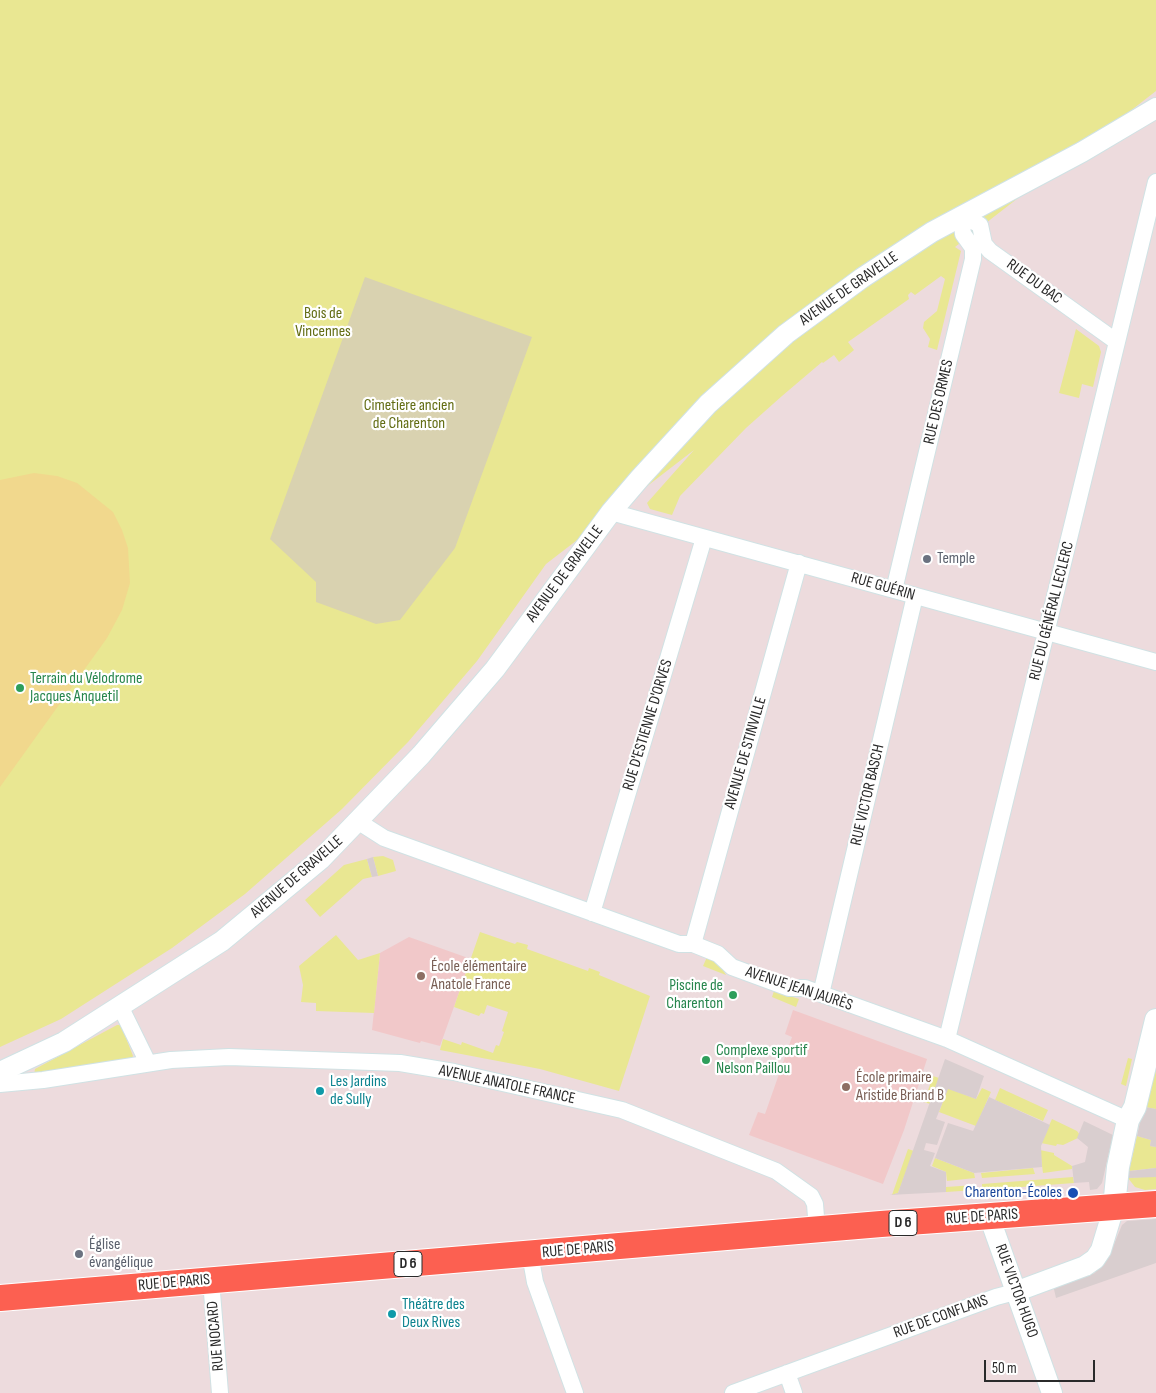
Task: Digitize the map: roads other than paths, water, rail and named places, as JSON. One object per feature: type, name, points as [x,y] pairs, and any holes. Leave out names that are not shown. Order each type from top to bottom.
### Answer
[{"type":"main road","points":[[1114,1207],[1118,1167],[1128,1120],[1136,1102],[1156,1020]]},
{"type":"main road","name":"RUE DE PARIS","points":[[0,1298],[989,1216],[1156,1204]]},
{"type":"street","name":"AVENUE DE GRAVELLE","points":[[6,1077],[121,1008],[222,941],[320,859],[359,822],[422,755],[494,669],[611,512],[708,404],[786,334],[888,260],[961,215],[1082,152],[1156,108]]},
{"type":"street","name":"RUE DU GÉNÉRAL LECLERC","points":[[947,1039],[1156,182]]},
{"type":"street","points":[[961,215],[963,234],[980,250]]},
{"type":"street","name":"RUE DU BAC","points":[[980,250],[1117,342]]},
{"type":"street","name":"RUE DES ORMES","points":[[894,590],[980,250]]},
{"type":"street","name":"RUE GUÉRIN","points":[[611,512],[1156,662]]},
{"type":"street","name":"RUE D'ESTIENNE D'ORVES","points":[[592,913],[704,538]]},
{"type":"street","name":"AVENUE DE STINVILLE","points":[[693,944],[799,563]]},
{"type":"street","name":"RUE VICTOR BASCH","points":[[821,994],[915,596]]},
{"type":"street","name":"AVENUE JEAN JAURÈS","points":[[359,822],[384,838],[679,944],[693,944],[709,950],[718,954],[732,967],[789,988],[805,988],[947,1039],[1128,1120]]},
{"type":"street","points":[[121,1008],[148,1063]]},
{"type":"street","name":"AVENUE ANATOLE FRANCE","points":[[6,1077],[171,1060],[229,1057],[400,1064],[454,1072],[622,1110],[776,1171],[811,1196],[815,1204],[817,1230]]},
{"type":"street","name":"RUE DE CONFLANS","points":[[733,1393],[1085,1266],[1095,1259],[1101,1250],[1114,1207]]},
{"type":"street","name":"RUE VICTOR HUGO","points":[[989,1216],[1052,1393]]},
{"type":"street","points":[[530,1254],[535,1282],[575,1393]]},
{"type":"street","name":"RUE NOCARD","points":[[211,1280],[220,1393]]},
{"type":"street","points":[[787,1373],[794,1393]]},
{"type":"place","name":"Temple","points":[[927,559]]},
{"type":"place","name":"Terrain du Vélodrome Jacques Anquetil","points":[[20,688]]},
{"type":"place","name":"École élémentaire Anatole France","points":[[421,976]]},
{"type":"place","name":"Piscine de Charenton","points":[[733,995]]},
{"type":"place","name":"Complexe sportif Nelson Paillou","points":[[706,1060]]},
{"type":"place","name":"École primaire Aristide Briand B","points":[[846,1087]]},
{"type":"place","name":"Les Jardins de Sully","points":[[320,1091]]},
{"type":"place","name":"Charenton-Écoles","points":[[1073,1193]]},
{"type":"place","name":"Église évangélique","points":[[79,1254]]},
{"type":"place","name":"Théâtre des Deux Rives","points":[[392,1314]]},
{"type":"park label","name":"Bois de Vincennes","points":[[323,323]]},
{"type":"park label","name":"Cimetière ancien de Charenton","points":[[409,415]]}]
